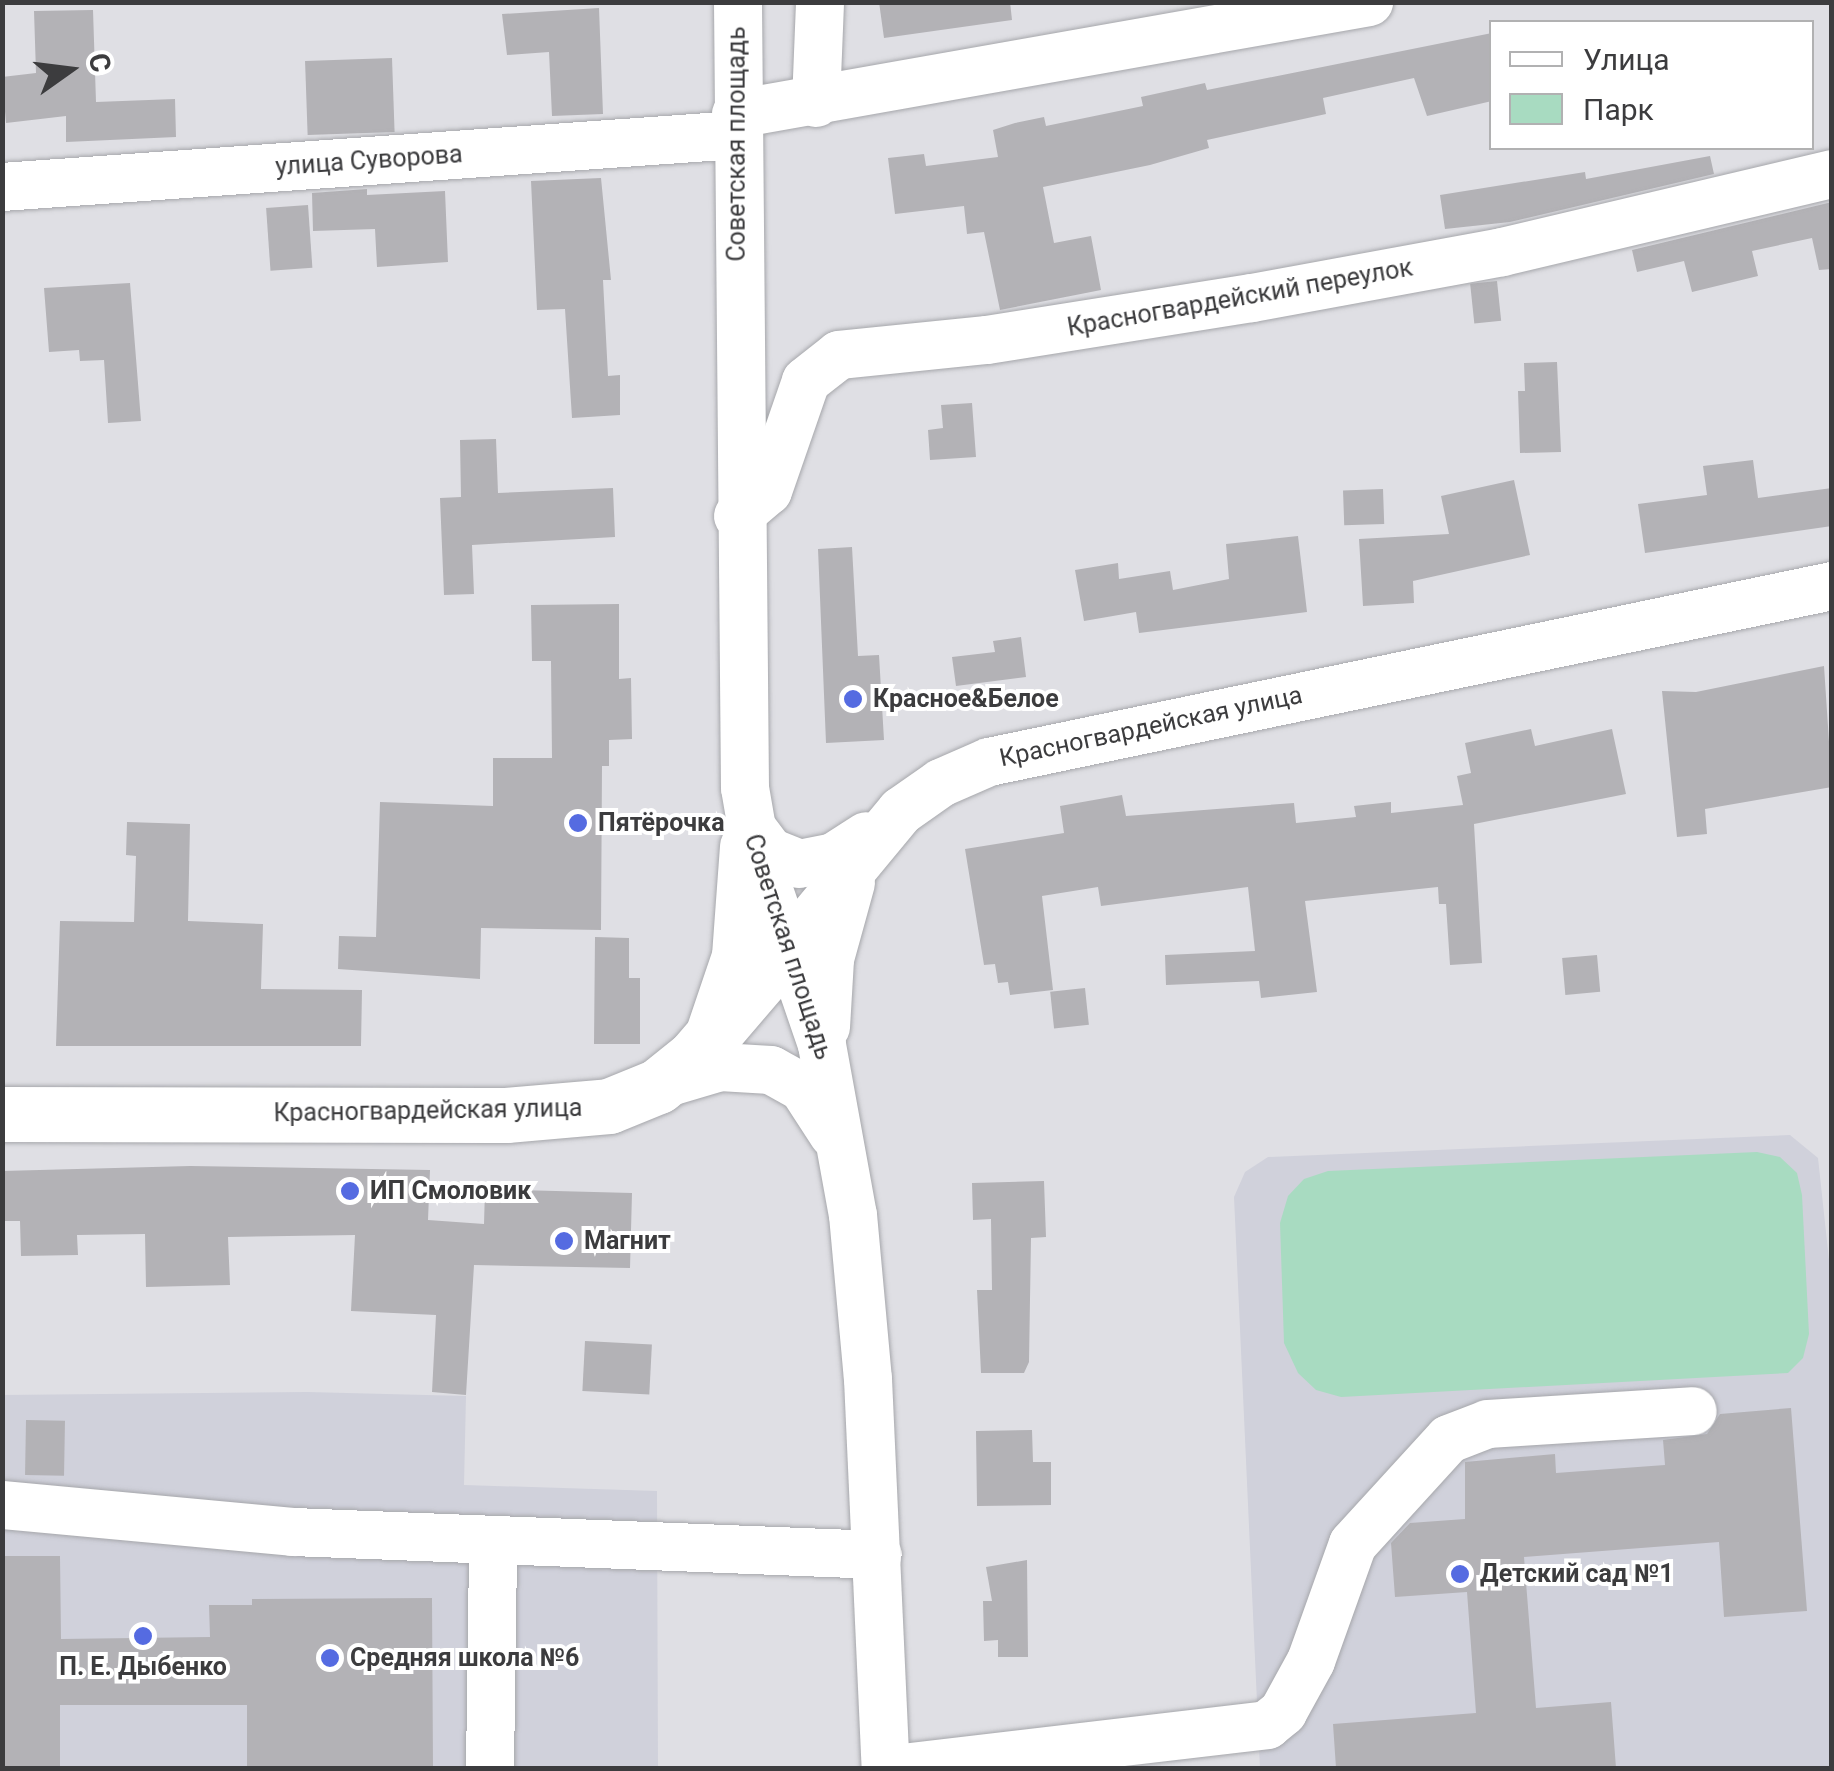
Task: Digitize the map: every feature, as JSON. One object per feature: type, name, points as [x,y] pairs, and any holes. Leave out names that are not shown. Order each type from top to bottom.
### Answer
[{"type":"main road","name":"Красногвардейская улица","points":[[2,1114],[551,1114],[609,1106],[676,1072],[790,945]]},
{"type":"street","name":"Советская площадь","points":[[738,2],[738,516],[747,806],[832,1090],[848,1180],[878,1555],[886,1768]]},
{"type":"street","points":[[816,102],[820,2]]},
{"type":"street","name":"улица Суворова","points":[[2,187],[736,124],[816,102],[1370,2]]},
{"type":"street","name":"Красногвардейский переулок","points":[[738,516],[768,490],[806,381],[839,355],[968,343],[1291,291],[1502,252],[1832,174]]},
{"type":"street","name":"Красногвардейская улица","points":[[790,945],[891,822],[960,774],[1032,750],[1832,586]]},
{"type":"street","points":[[747,806],[782,860],[818,862],[891,822]]},
{"type":"street","points":[[676,1072],[719,1011],[736,956],[747,806]]},
{"type":"street","points":[[832,1090],[825,1012],[836,931],[852,883],[891,822]]},
{"type":"street","points":[[676,1072],[738,1065],[787,1077],[816,1104],[848,1180]]},
{"type":"street","points":[[902,1768],[1267,1725],[1283,1712],[1312,1660],[1352,1544],[1449,1439],[1488,1424],[1693,1411]]},
{"type":"street","points":[[2,1506],[493,1542],[878,1555]]},
{"type":"street","points":[[490,1768],[493,1542]]},
{"type":"shaded area","points":[[1790,1135],[1818,1158],[1832,1288],[1831,1768],[1260,1768],[1234,1197],[1245,1172],[1268,1157]]},
{"type":"shaded area","name":"Средняя школа №6","points":[[307,1392],[466,1396],[464,1485],[657,1491],[658,1768],[3,1768],[2,1395]]},
{"type":"green space","points":[[1757,1152],[1780,1157],[1797,1173],[1802,1195],[1809,1334],[1803,1358],[1788,1373],[1341,1397],[1316,1390],[1298,1373],[1284,1343],[1280,1223],[1288,1196],[1304,1179],[1328,1171]]},
{"type":"building","points":[[879,2],[1010,2],[1012,20],[884,38]]},
{"type":"building","points":[[599,8],[603,114],[552,116],[549,52],[507,55],[502,14]]},
{"type":"building","points":[[93,10],[96,102],[175,99],[176,137],[66,142],[66,116],[6,123],[2,77],[36,73],[34,11]]},
{"type":"building","points":[[1489,34],[1489,102],[1427,116],[1414,78],[1323,98],[1326,114],[1207,140],[1209,148],[1150,165],[1043,187],[1054,243],[1091,236],[1101,290],[1000,310],[984,232],[967,234],[964,206],[895,214],[888,158],[924,154],[926,166],[998,157],[993,130],[1044,117],[1046,126],[1143,106],[1141,97],[1205,83],[1207,90]]},
{"type":"building","points":[[392,58],[395,132],[308,135],[305,61]]},
{"type":"building","points":[[1710,156],[1714,174],[1510,222],[1445,229],[1440,195],[1585,172],[1586,179]]},
{"type":"building","points":[[601,178],[611,280],[603,280],[608,376],[620,375],[620,415],[572,418],[565,309],[537,310],[531,181]]},
{"type":"building","points":[[367,189],[367,195],[445,191],[448,262],[377,267],[375,229],[313,231],[312,193]]},
{"type":"building","points":[[1832,202],[1832,269],[1819,270],[1812,238],[1752,251],[1758,276],[1692,292],[1684,261],[1637,272],[1632,250]]},
{"type":"building","points":[[308,205],[312,268],[270,271],[266,208]]},
{"type":"building","points":[[1497,281],[1501,321],[1474,324],[1470,284]]},
{"type":"building","points":[[130,283],[141,421],[108,423],[104,360],[80,361],[79,350],[49,352],[44,288]]},
{"type":"building","points":[[1557,362],[1561,452],[1520,453],[1518,391],[1525,391],[1524,363]]},
{"type":"building","points":[[972,403],[976,457],[930,460],[928,430],[943,428],[941,405]]},
{"type":"building","points":[[496,439],[498,493],[613,488],[615,537],[472,545],[474,594],[444,595],[440,498],[461,497],[460,440]]},
{"type":"building","points":[[1753,460],[1758,498],[1832,488],[1832,526],[1645,553],[1638,504],[1707,495],[1703,466]]},
{"type":"building","points":[[1514,480],[1530,555],[1413,581],[1414,603],[1363,606],[1359,539],[1449,534],[1441,496]]},
{"type":"building","points":[[1383,489],[1384,524],[1344,525],[1343,490]]},
{"type":"building","points":[[1298,536],[1307,612],[1139,633],[1136,612],[1084,621],[1075,570],[1118,563],[1119,579],[1170,571],[1173,590],[1229,579],[1226,544]]},
{"type":"building","points":[[852,547],[858,656],[879,655],[884,740],[826,743],[818,549]]},
{"type":"building","points":[[619,604],[619,679],[631,678],[632,739],[609,740],[609,766],[602,766],[601,930],[481,928],[480,979],[338,969],[339,936],[376,937],[380,802],[493,806],[493,758],[552,758],[551,661],[532,661],[531,605]]},
{"type":"building","points":[[1021,637],[1026,677],[956,686],[952,657],[995,652],[993,641]]},
{"type":"building","points":[[1824,666],[1832,787],[1705,809],[1707,834],[1677,837],[1662,691],[1696,692]]},
{"type":"building","points":[[1531,729],[1535,746],[1612,729],[1626,794],[1474,824],[1482,963],[1450,965],[1446,904],[1439,904],[1438,887],[1305,901],[1317,992],[1261,998],[1259,981],[1166,985],[1165,955],[1255,951],[1248,887],[1101,906],[1098,887],[1042,896],[1053,990],[1010,995],[1008,982],[998,983],[995,964],[984,965],[965,849],[1064,833],[1060,806],[1122,795],[1126,816],[1294,803],[1296,823],[1356,817],[1354,806],[1391,802],[1391,813],[1463,805],[1457,776],[1471,773],[1465,743]]},
{"type":"building","points":[[127,822],[190,824],[188,921],[263,924],[261,989],[362,990],[361,1046],[56,1046],[60,921],[134,922],[136,856],[126,855]]},
{"type":"building","points":[[595,937],[629,938],[629,978],[640,978],[640,1044],[594,1044]]},
{"type":"building","points":[[1597,955],[1600,992],[1565,995],[1562,958]]},
{"type":"building","points":[[1085,988],[1089,1025],[1054,1028],[1050,992]]},
{"type":"building","points":[[190,1166],[430,1170],[428,1220],[484,1224],[485,1189],[632,1193],[630,1268],[474,1265],[466,1395],[432,1392],[436,1315],[351,1311],[355,1235],[228,1237],[230,1285],[146,1287],[145,1234],[77,1235],[78,1255],[21,1256],[20,1221],[2,1221],[2,1171]]},
{"type":"building","points":[[1044,1181],[1046,1237],[1031,1238],[1029,1362],[1024,1373],[981,1373],[977,1290],[992,1290],[991,1219],[973,1220],[972,1183]]},
{"type":"building","points":[[585,1341],[652,1345],[649,1394],[582,1391]]},
{"type":"building","name":"Детский сад №1","points":[[1791,1408],[1807,1611],[1724,1617],[1719,1542],[1524,1557],[1536,1708],[1611,1702],[1616,1768],[1336,1768],[1333,1724],[1476,1713],[1467,1592],[1395,1597],[1391,1543],[1410,1523],[1465,1519],[1465,1462],[1555,1454],[1556,1473],[1665,1465],[1663,1440],[1707,1434],[1720,1414]]},
{"type":"building","points":[[26,1420],[65,1421],[64,1476],[25,1475]]},
{"type":"building","points":[[1032,1430],[1033,1462],[1051,1462],[1051,1505],[977,1506],[976,1431]]},
{"type":"building","points":[[2,1556],[60,1556],[61,1639],[210,1637],[209,1605],[252,1605],[252,1599],[432,1598],[433,1768],[247,1768],[247,1705],[60,1705],[60,1768],[2,1768]]},
{"type":"building","points":[[1027,1560],[1028,1657],[998,1657],[998,1640],[984,1641],[983,1601],[992,1601],[986,1567]]},
{"type":"place","name":"Красное&Белое","points":[[853,699]]},
{"type":"place","name":"Пятёрочка","points":[[578,823]]},
{"type":"place","name":"ИП Смоловик","points":[[350,1191]]},
{"type":"place","name":"Магнит","points":[[564,1241]]},
{"type":"place","name":"Детский сад №1","points":[[1460,1574]]},
{"type":"place","name":"П. Е. Дыбенко","points":[[143,1636]]},
{"type":"place","name":"Средняя школа №6","points":[[330,1658]]}]
